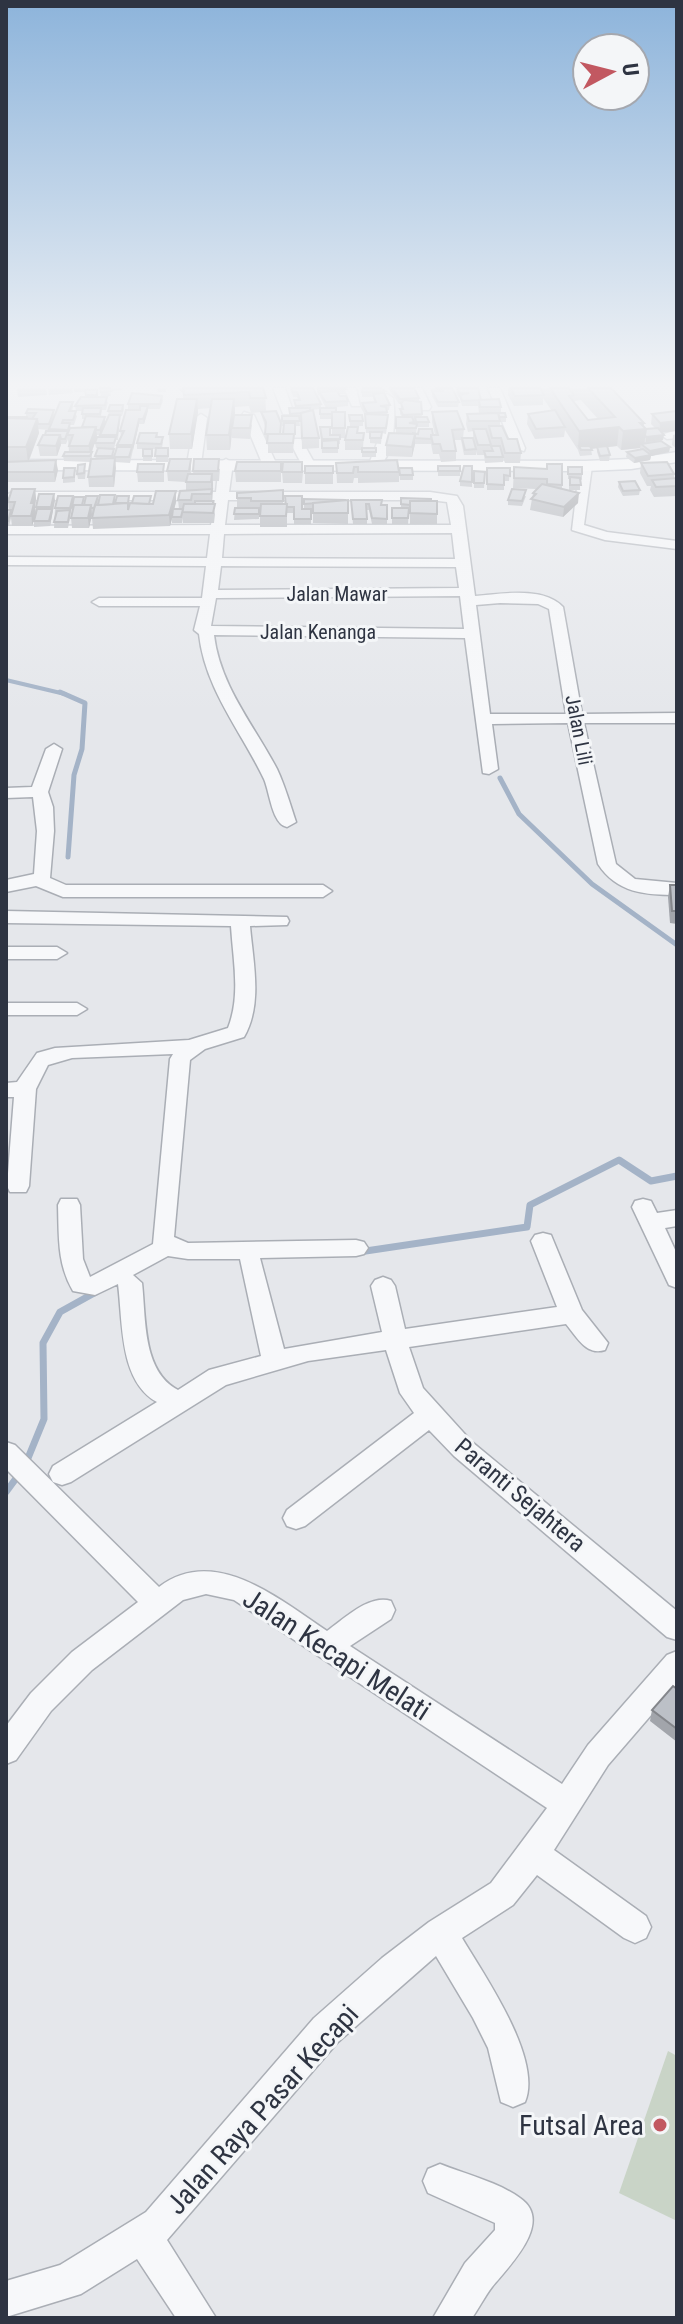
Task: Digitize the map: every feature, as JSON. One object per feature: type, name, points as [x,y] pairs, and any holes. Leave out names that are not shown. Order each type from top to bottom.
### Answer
[{"type":"street","points":[[222,496],[209,598],[201,626],[206,631],[207,649],[236,714],[276,785],[287,822]]},
{"type":"street","points":[[446,496],[455,501],[489,769]]},
{"type":"street","points":[[581,496],[577,527],[605,536],[677,546]]},
{"type":"street","points":[[6,530],[458,529]]},
{"type":"street","points":[[6,561],[212,561],[259,569],[462,563]]},
{"type":"street","name":"Jalan Mawar","points":[[99,602],[466,596]]},
{"type":"street","name":"Jalan Lili","points":[[466,596],[552,603],[556,607],[575,718],[612,873],[626,884],[677,889]]},
{"type":"street","name":"Jalan Kenanga","points":[[206,631],[471,634]]},
{"type":"street","points":[[482,719],[674,718],[677,736]]},
{"type":"street","points":[[39,792],[54,749]]},
{"type":"street","points":[[6,793],[39,792]]},
{"type":"street","points":[[38,880],[43,875],[46,818],[45,799],[39,792]]},
{"type":"street","points":[[6,886],[38,880],[63,891],[323,891]]},
{"type":"street","points":[[6,917],[280,921]]},
{"type":"street","points":[[240,921],[243,981],[241,1025],[237,1032],[193,1047],[184,1052],[180,1059],[162,1240],[167,1246],[188,1251],[356,1248]]},
{"type":"street","points":[[6,953],[57,953]]},
{"type":"street","points":[[6,1009],[77,1009]]},
{"type":"street","points":[[18,1186],[13,1163],[18,1154],[15,1090],[38,1063],[46,1057],[88,1051],[193,1047]]},
{"type":"street","points":[[69,1205],[71,1259],[81,1285],[95,1286],[167,1246]]},
{"type":"street","points":[[677,1218],[646,1215],[677,1279]]},
{"type":"street","points":[[543,1241],[572,1314],[596,1343]]},
{"type":"street","points":[[250,1261],[274,1360]]},
{"type":"street","points":[[130,1283],[139,1353],[146,1378],[154,1389],[180,1402]]},
{"type":"street","name":"Paranti Sejahtera","points":[[383,1286],[412,1393],[430,1415],[463,1449],[677,1628]]},
{"type":"street","points":[[62,1474],[218,1377],[274,1360],[572,1314]]},
{"type":"street","points":[[296,1518],[430,1415]]},
{"type":"street","points":[[14,1459],[157,1603]]},
{"type":"street","name":"Jalan Kecapi Melati","points":[[6,1750],[41,1702],[82,1661],[157,1603],[190,1584],[224,1583],[241,1590],[567,1804]]},
{"type":"street","points":[[327,1646],[381,1610]]},
{"type":"street","name":"Jalan Raya Pasar Kecapi","points":[[6,2299],[68,2281],[144,2237],[178,2207],[326,2030],[393,1969],[440,1933],[502,1894],[534,1854],[598,1755],[673,1676]]},
{"type":"street","points":[[534,1854],[635,1927]]},
{"type":"street","points":[[440,1933],[498,2033],[504,2046],[513,2090]]},
{"type":"street","points":[[440,2181],[507,2210],[513,2216],[515,2227],[512,2237],[478,2276],[451,2318]]},
{"type":"street","points":[[144,2237],[198,2318]]},
{"type":"shaded area","name":"Futsal Area","points":[[668,2051],[677,2056],[677,2221],[619,2193]]},
{"type":"building","points":[[10,496],[33,496],[31,516],[11,516],[15,502],[8,502]]},
{"type":"building","points":[[38,496],[53,496],[51,507],[36,507]]},
{"type":"building","points":[[58,496],[73,496],[70,508],[55,508]]},
{"type":"building","points":[[86,496],[98,496],[94,508],[84,505]]},
{"type":"building","points":[[100,496],[115,496],[113,504],[98,505]]},
{"type":"building","points":[[117,496],[129,496],[128,503],[115,503]]},
{"type":"building","points":[[134,496],[151,496],[149,504],[132,503]]},
{"type":"building","points":[[155,496],[174,496],[169,515],[92,518],[95,505],[128,503],[128,510],[130,503],[153,504]]},
{"type":"building","points":[[179,496],[192,496],[191,500],[178,500]]},
{"type":"building","points":[[283,496],[283,501],[251,501],[251,498],[237,498]]},
{"type":"building","points":[[285,496],[302,496],[302,509],[311,509],[311,519],[294,519],[294,507],[286,507]]},
{"type":"building","points":[[509,496],[524,496],[522,501],[508,500]]},
{"type":"building","points":[[534,496],[575,496],[564,507],[531,499]]},
{"type":"building","points":[[74,497],[84,497],[82,505],[72,507]]},
{"type":"building","points":[[401,498],[431,501],[410,501],[410,505],[401,504]]},
{"type":"building","points":[[304,499],[345,500],[345,501],[304,504]]},
{"type":"building","points":[[348,500],[348,513],[313,513],[313,503]]},
{"type":"building","points":[[351,500],[382,500],[381,505],[387,505],[387,519],[372,518],[369,504],[366,504],[367,519],[353,519]]},
{"type":"building","points":[[195,501],[213,501],[213,504],[195,504]]},
{"type":"building","points":[[410,501],[437,501],[437,514],[410,513]]},
{"type":"building","points":[[184,504],[215,504],[213,513],[182,512]]},
{"type":"building","points":[[261,504],[287,504],[286,516],[260,516]]},
{"type":"building","points":[[74,505],[91,505],[88,518],[71,518]]},
{"type":"building","points":[[235,508],[259,508],[259,514],[234,514]]},
{"type":"building","points":[[392,508],[409,508],[408,518],[392,518]]},
{"type":"building","points":[[37,509],[52,509],[49,521],[34,521]]},
{"type":"building","points":[[173,509],[183,509],[181,517],[172,517]]},
{"type":"building","points":[[70,510],[68,522],[54,522],[57,511]]},
{"type":"building","points":[[670,885],[677,885],[677,911],[672,911]]},
{"type":"building","points":[[673,1686],[677,1689],[677,1729],[652,1710]]},
{"type":"waterway","points":[[6,680],[64,694]]},
{"type":"waterway","points":[[60,692],[64,694]]},
{"type":"waterway","points":[[64,694],[85,703],[82,749],[74,775],[68,857]]},
{"type":"waterway","points":[[500,778],[519,814],[592,884],[677,945]]},
{"type":"waterway","points":[[359,1252],[527,1227],[530,1205],[619,1160],[651,1181],[677,1176]]},
{"type":"waterway","points":[[26,1463],[44,1419],[43,1343],[60,1312],[96,1292]]},
{"type":"waterway","points":[[6,1492],[20,1473]]},
{"type":"place","name":"Futsal Area","points":[[660,2125]]}]
